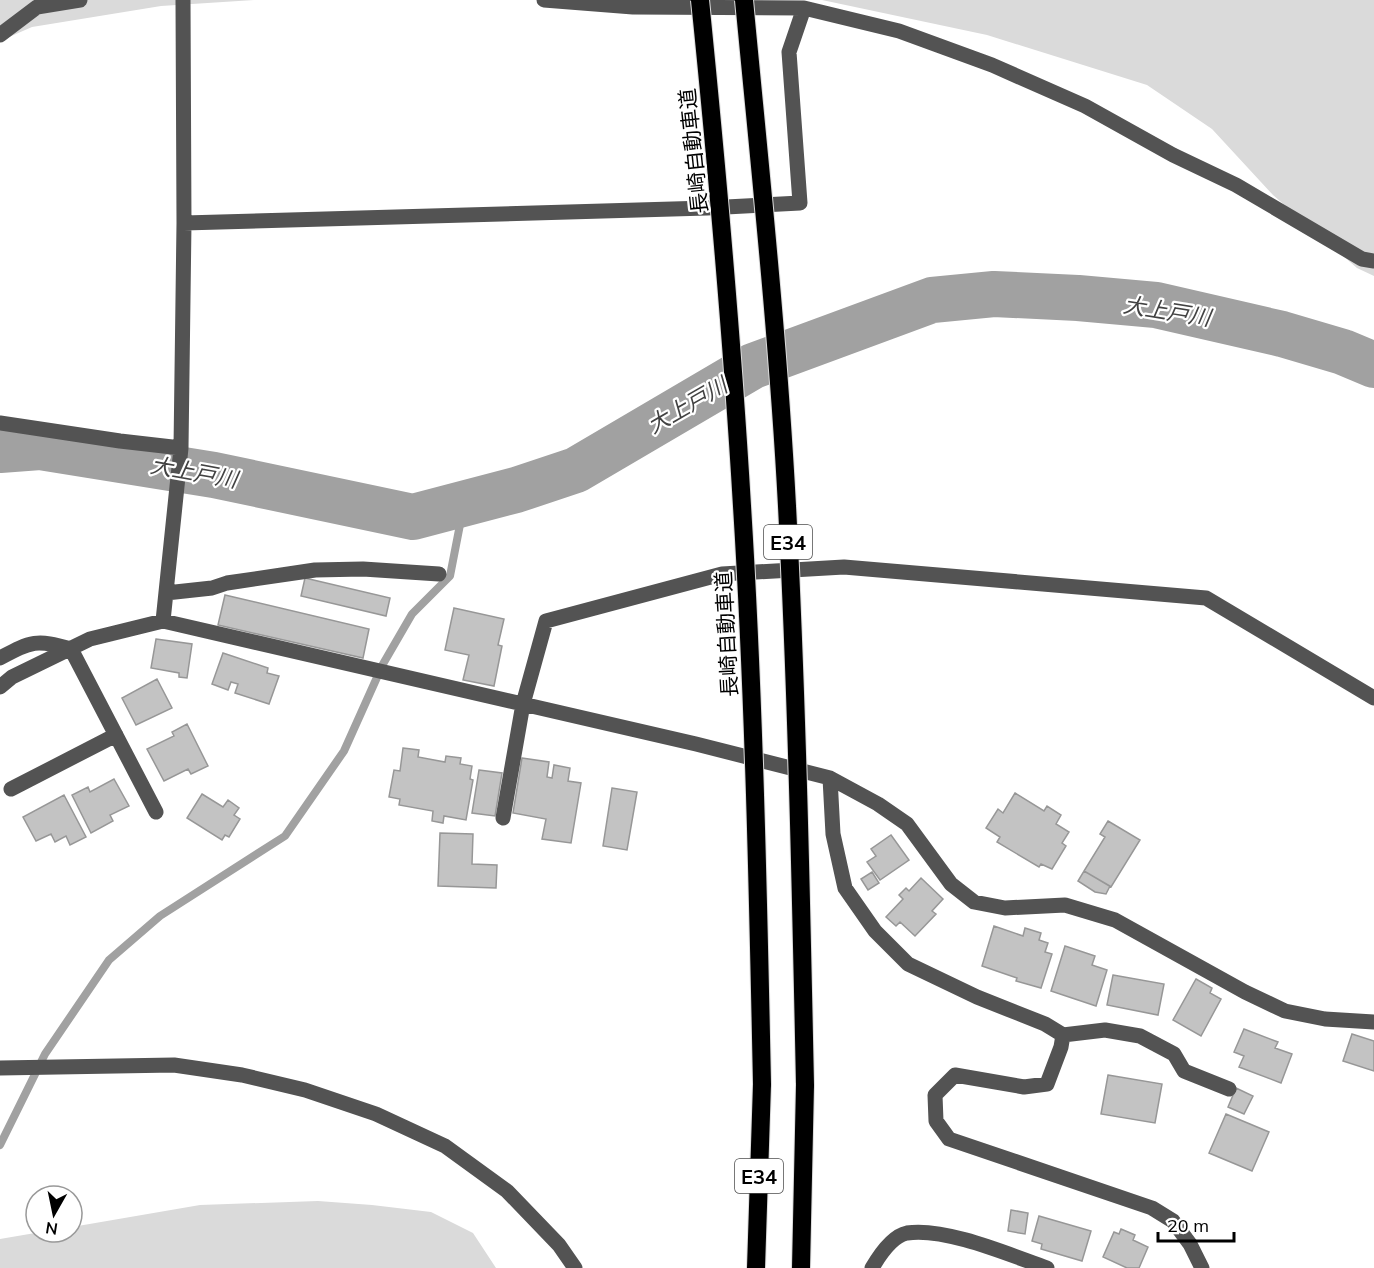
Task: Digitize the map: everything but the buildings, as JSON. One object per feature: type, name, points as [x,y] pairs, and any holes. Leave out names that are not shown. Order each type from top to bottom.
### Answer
[{"type":"highway","name":"長崎自動車道","points":[[700,0],[722,220],[742,507],[757,817],[762,1084],[756,1268]]},
{"type":"highway","name":"E34","points":[[744,0],[765,217],[787,504],[800,818],[805,1085],[801,1268]]},
{"type":"street","points":[[0,35],[37,7],[80,0]]},
{"type":"street","points":[[163,621],[181,448],[184,223],[183,0]]},
{"type":"street","points":[[544,0],[633,7],[804,8],[899,31],[992,65],[1085,106],[1173,155],[1236,185],[1362,259],[1374,261]]},
{"type":"street","points":[[184,223],[707,208],[800,203],[789,52],[804,8]]},
{"type":"street","points":[[0,423],[181,448]]},
{"type":"street","points":[[503,818],[523,704],[546,621],[722,574],[844,567],[1206,598],[1374,698]]},
{"type":"street","points":[[166,593],[212,588],[227,583],[315,570],[363,569],[439,574]]},
{"type":"street","points":[[0,687],[12,677],[90,639],[163,621],[830,778],[878,804],[907,824],[951,884],[974,902],[1005,908],[1065,905],[1115,920],[1245,992],[1285,1011],[1325,1019],[1374,1022]]},
{"type":"street","points":[[0,658],[31,642],[46,642],[71,649],[156,812]]},
{"type":"street","points":[[11,789],[116,735]]},
{"type":"street","points":[[830,778],[833,834],[845,888],[875,931],[908,964],[977,997],[1045,1024],[1063,1035],[1105,1030],[1140,1036],[1174,1054],[1184,1071],[1229,1089]]},
{"type":"street","points":[[1063,1035],[1061,1047],[1047,1084],[1024,1087],[955,1075],[935,1095],[936,1121],[949,1139],[1152,1208],[1173,1221],[1190,1244],[1202,1268]]},
{"type":"street","points":[[0,1068],[174,1065],[242,1075],[305,1090],[376,1114],[445,1146],[507,1191],[559,1245],[575,1268]]},
{"type":"street","points":[[872,1268],[883,1249],[906,1233],[942,1234],[1047,1268]]},
{"type":"shaded area","points":[[0,0],[254,0],[161,6],[32,27],[0,41]]},
{"type":"shaded area","points":[[822,0],[1374,0],[1374,276],[1357,268],[1273,195],[1212,129],[1147,85],[987,35]]},
{"type":"shaded area","points":[[318,1201],[431,1212],[473,1233],[496,1268],[0,1268],[0,1239],[24,1235],[24,1244],[84,1244],[84,1225],[200,1205]]},
{"type":"waterway","name":"大上戸川","points":[[0,450],[40,447],[214,475],[413,517],[516,490],[576,470],[753,366],[932,300],[994,294],[1156,305],[1282,334],[1343,352],[1374,365]]},
{"type":"waterway","points":[[0,1145],[45,1054],[109,960],[160,916],[285,836],[344,751],[383,664],[412,614],[450,576],[464,504]]}]
